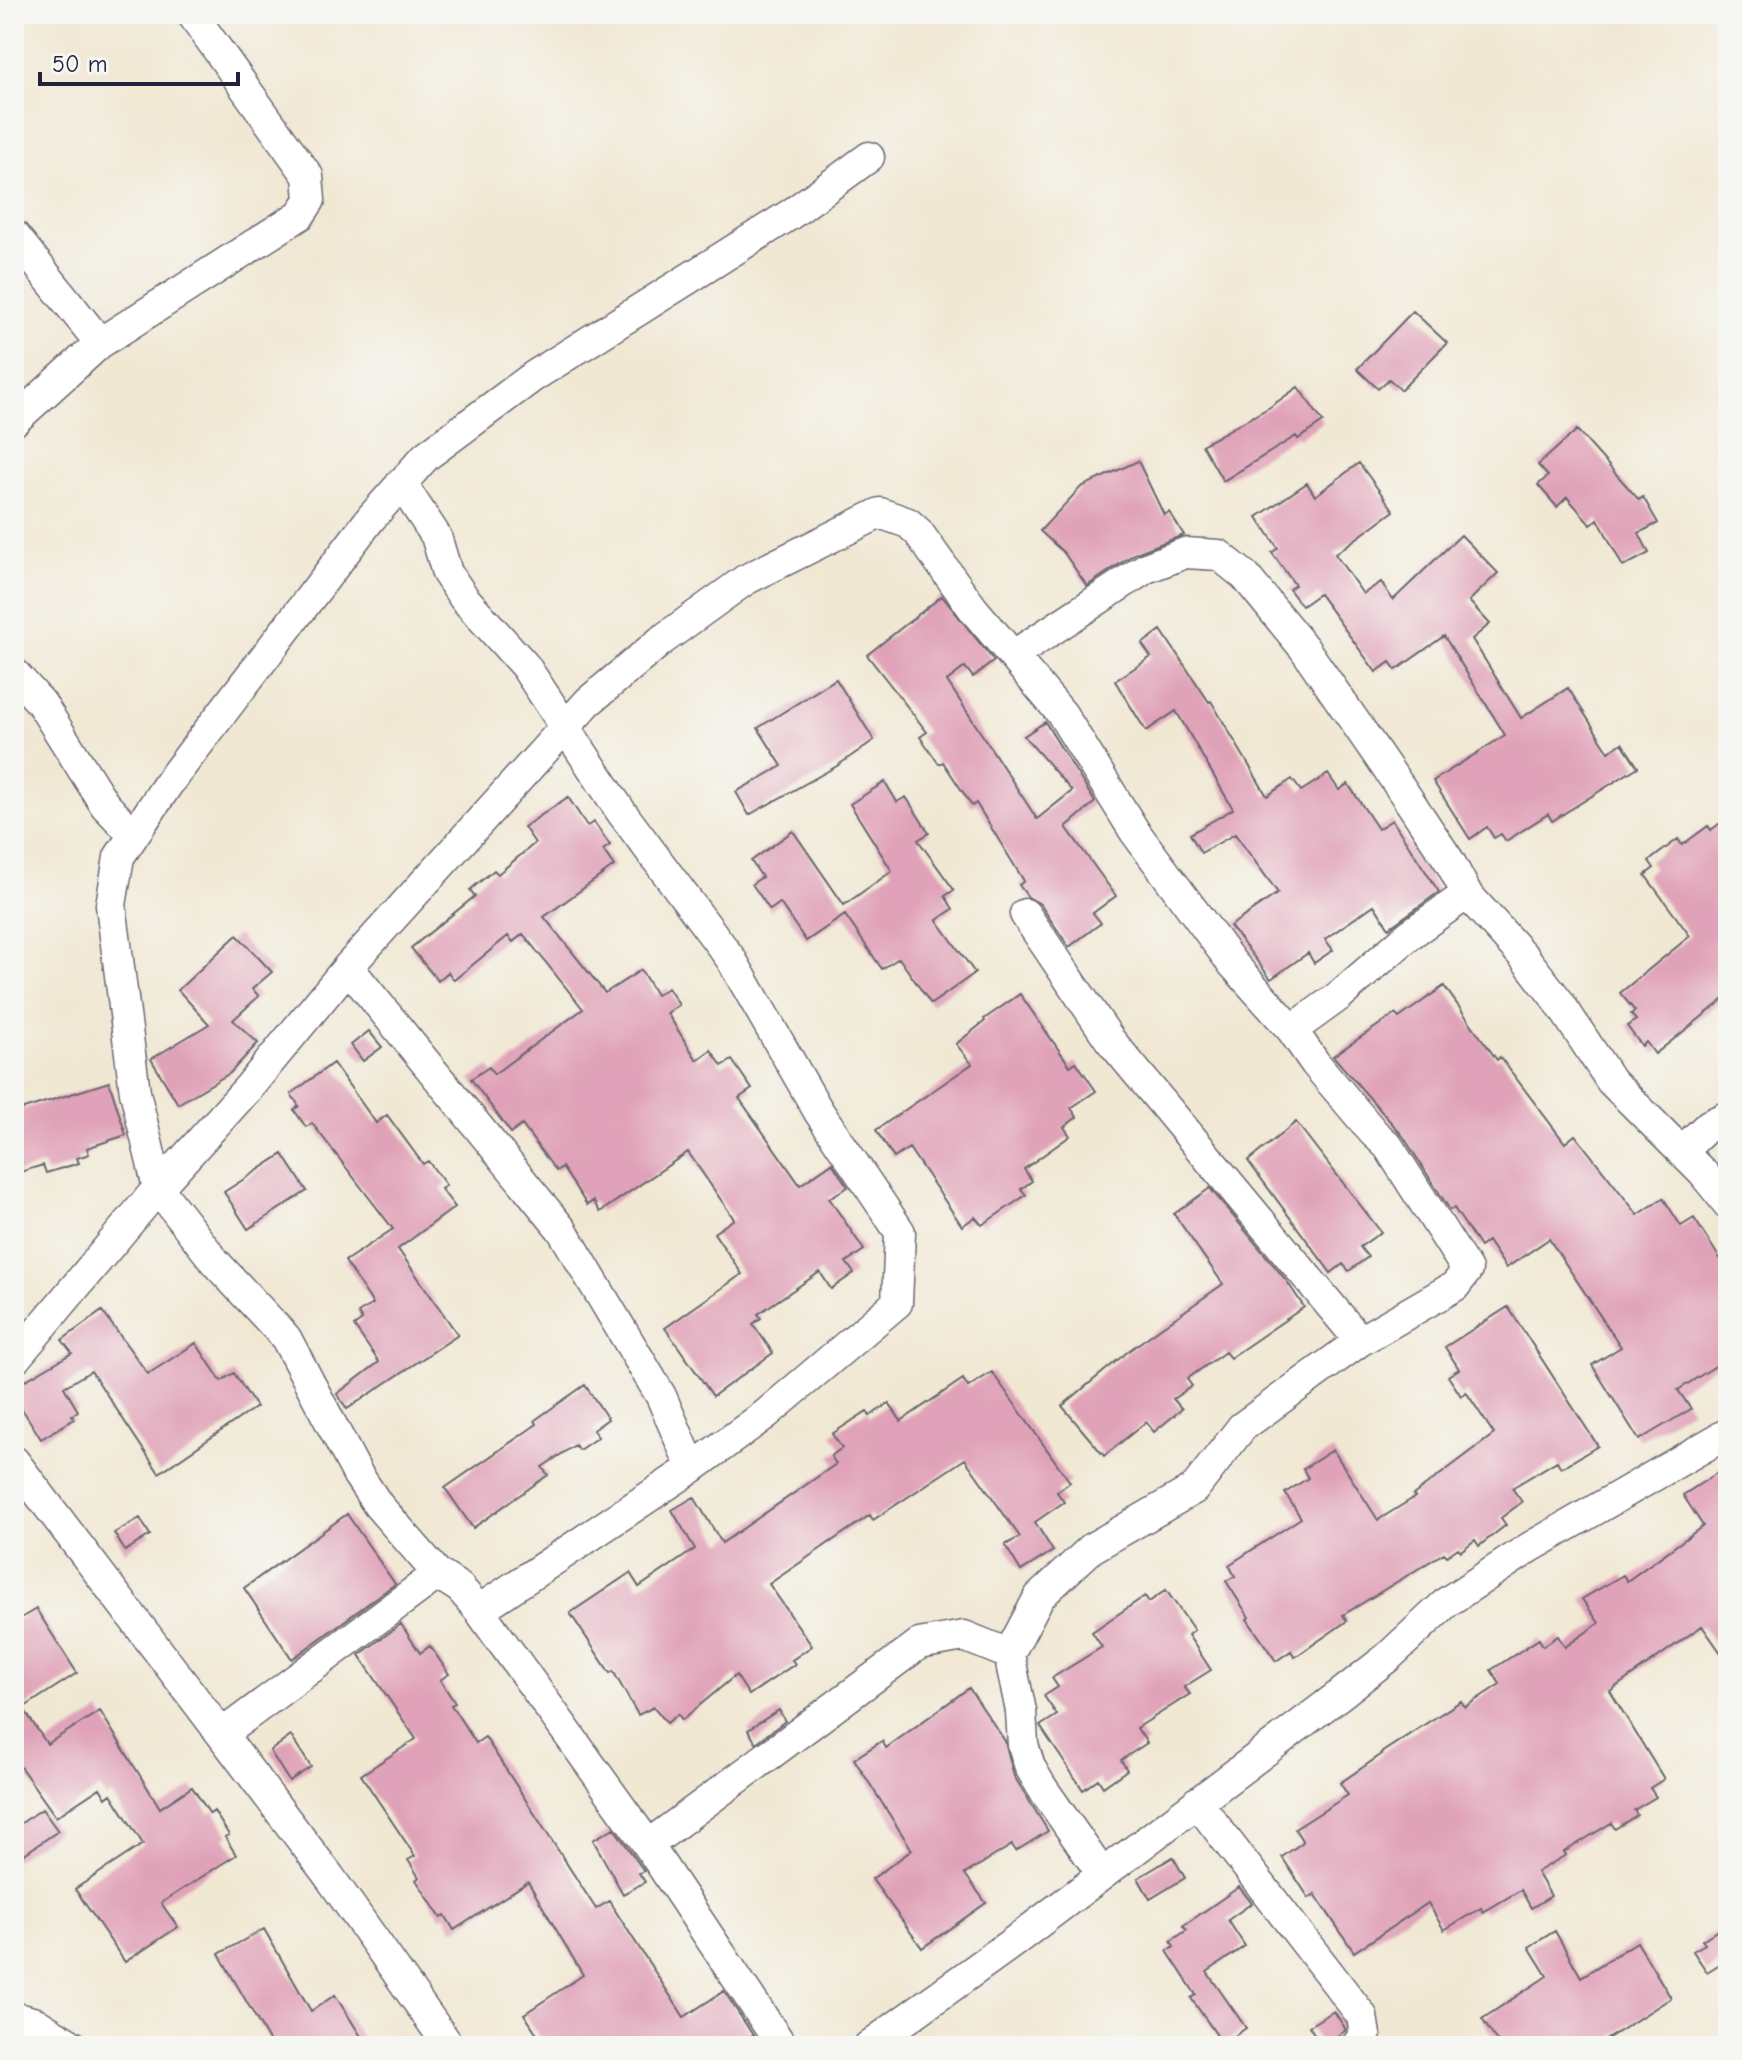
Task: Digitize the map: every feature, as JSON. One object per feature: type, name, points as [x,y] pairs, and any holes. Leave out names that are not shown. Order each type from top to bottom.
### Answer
[{"type":"street","points":[[14,421],[100,343],[300,215],[310,200],[308,176],[192,14]]},
{"type":"street","points":[[782,2046],[648,1845],[479,1610],[460,1588],[438,1574],[378,1505],[358,1475],[286,1338],[216,1263],[158,1188],[135,1092],[111,905],[119,857],[170,781],[401,483],[426,456],[534,376],[791,214],[869,157]]},
{"type":"street","points":[[14,235],[100,343]]},
{"type":"street","points":[[401,483],[436,536],[447,573],[464,598],[525,666],[622,813],[731,959],[819,1112],[900,1232],[897,1303],[766,1414],[692,1468],[479,1610]]},
{"type":"street","points":[[14,1360],[348,967],[588,702],[662,640],[745,580],[880,513],[908,523],[918,532],[974,610],[1062,714],[1135,832],[1232,963],[1388,1146],[1467,1270],[1455,1286],[1360,1341],[1242,1427],[1194,1489],[1083,1555],[1039,1597],[1009,1654],[1021,1711],[1023,1745],[1030,1767],[1102,1874]]},
{"type":"street","points":[[1014,655],[1146,568],[1185,553],[1219,555],[1245,576],[1304,648],[1442,850],[1467,894],[1525,958],[1559,1002],[1611,1081],[1682,1151],[1728,1204]]},
{"type":"street","points":[[14,673],[41,703],[105,805],[133,834]]},
{"type":"street","points":[[1292,1030],[1339,996],[1409,935],[1467,894]]},
{"type":"street","points":[[1025,914],[1110,1040],[1360,1341]]},
{"type":"street","points":[[348,967],[562,1230],[661,1396],[692,1468]]},
{"type":"street","points":[[1682,1151],[1709,1125],[1728,1116]]},
{"type":"street","points":[[869,2046],[1012,1943],[1388,1657],[1447,1602],[1529,1548],[1728,1433]]},
{"type":"street","points":[[14,1461],[329,1876],[449,2046]]},
{"type":"street","points":[[222,1734],[438,1574]]},
{"type":"street","points":[[648,1845],[919,1644],[964,1636],[1009,1654]]},
{"type":"street","points":[[1197,1802],[1362,2016],[1365,2035],[1356,2046]]},
{"type":"street","points":[[14,2017],[36,2023],[73,2046]]},
{"type":"building","points":[[1413,311],[1447,343],[1401,390],[1389,379],[1378,389],[1357,369]]},
{"type":"building","points":[[1298,387],[1323,422],[1223,481],[1202,445],[1270,407]]},
{"type":"building","points":[[1577,430],[1639,500],[1643,497],[1658,523],[1639,533],[1649,553],[1623,567],[1598,519],[1591,525],[1567,497],[1557,507],[1538,485],[1548,476],[1538,465]]},
{"type":"building","points":[[1138,461],[1164,515],[1169,512],[1184,535],[1136,553],[1087,586],[1064,553],[1040,531],[1081,487]]},
{"type":"building","points":[[1359,463],[1394,511],[1335,554],[1363,594],[1381,582],[1393,600],[1461,535],[1498,573],[1469,601],[1490,624],[1472,639],[1521,718],[1568,688],[1609,752],[1622,743],[1638,767],[1552,821],[1548,814],[1506,841],[1501,834],[1494,838],[1487,827],[1470,839],[1433,781],[1505,735],[1444,636],[1396,670],[1390,662],[1376,672],[1319,594],[1302,606],[1289,589],[1295,585],[1272,553],[1278,548],[1257,517],[1307,483],[1315,496]]},
{"type":"building","points":[[942,596],[994,661],[973,677],[965,667],[947,681],[1037,819],[1072,791],[1024,736],[1045,722],[1095,802],[1066,827],[1116,896],[1093,913],[1101,923],[1069,947],[1040,904],[1028,897],[1019,885],[1024,881],[976,803],[972,806],[943,762],[939,764],[920,737],[927,732],[867,655]]},
{"type":"building","points":[[1161,630],[1211,701],[1267,796],[1292,779],[1301,791],[1328,774],[1339,790],[1348,784],[1378,829],[1392,820],[1439,892],[1389,928],[1374,905],[1325,939],[1333,950],[1314,963],[1308,953],[1271,979],[1230,926],[1278,893],[1235,834],[1201,853],[1190,834],[1233,809],[1176,711],[1146,731],[1115,681],[1151,657],[1142,644]]},
{"type":"building","points":[[836,679],[874,740],[837,766],[749,815],[736,792],[782,766],[758,728]]},
{"type":"building","points":[[885,782],[897,802],[906,797],[929,833],[918,840],[954,890],[945,896],[953,909],[937,920],[975,973],[931,1004],[899,958],[882,969],[845,915],[806,941],[780,903],[770,910],[752,884],[762,877],[751,861],[793,831],[844,905],[892,871],[850,804]]},
{"type":"building","points":[[568,797],[587,826],[594,822],[610,845],[603,850],[614,866],[544,917],[605,993],[641,970],[656,995],[668,988],[679,1005],[667,1013],[697,1060],[711,1050],[722,1066],[732,1060],[752,1089],[739,1098],[800,1185],[832,1163],[848,1187],[829,1198],[864,1250],[846,1262],[854,1273],[831,1289],[820,1272],[758,1314],[761,1318],[753,1324],[773,1353],[713,1396],[665,1328],[742,1274],[714,1233],[734,1219],[688,1152],[600,1212],[593,1201],[587,1205],[562,1167],[556,1171],[522,1125],[511,1133],[471,1079],[489,1067],[494,1074],[583,1009],[523,934],[513,942],[508,936],[454,980],[448,972],[438,981],[411,948],[475,896],[470,890],[494,870],[498,874],[535,843],[524,827]]},
{"type":"building","points":[[1728,817],[1728,996],[1655,1054],[1646,1042],[1642,1046],[1627,1026],[1636,1020],[1631,1014],[1635,1011],[1620,993],[1690,936],[1645,875],[1654,868],[1649,861],[1678,839],[1682,845],[1708,826],[1711,830]]},
{"type":"building","points":[[237,935],[272,972],[252,989],[259,996],[233,1020],[258,1043],[230,1073],[178,1104],[151,1059],[209,1024],[178,990]]},
{"type":"building","points":[[1444,986],[1497,1060],[1500,1057],[1565,1143],[1575,1135],[1638,1215],[1663,1198],[1681,1226],[1694,1218],[1728,1271],[1728,1358],[1678,1390],[1691,1409],[1639,1440],[1592,1365],[1621,1347],[1549,1239],[1506,1268],[1488,1241],[1480,1247],[1454,1208],[1450,1210],[1403,1136],[1333,1056],[1395,1014],[1399,1018]]},
{"type":"building","points":[[1020,994],[1070,1066],[1076,1062],[1096,1091],[1071,1108],[1077,1117],[1064,1127],[1070,1136],[1024,1169],[1032,1181],[1021,1189],[1026,1195],[982,1225],[975,1217],[962,1226],[909,1148],[894,1158],[876,1130],[972,1064],[956,1044],[984,1019]]},
{"type":"building","points":[[369,1031],[382,1047],[363,1061],[351,1045]]},
{"type":"building","points":[[333,1063],[376,1123],[387,1115],[423,1164],[428,1161],[446,1185],[441,1189],[455,1207],[398,1249],[458,1335],[347,1409],[337,1394],[379,1362],[354,1326],[362,1320],[358,1313],[373,1304],[345,1261],[393,1229],[312,1123],[306,1127],[294,1110],[299,1106],[291,1094]]},
{"type":"building","points":[[109,1082],[126,1135],[87,1148],[89,1154],[77,1158],[79,1163],[46,1173],[43,1165],[14,1174],[14,1112]]},
{"type":"building","points":[[1296,1122],[1381,1232],[1360,1247],[1368,1257],[1349,1271],[1343,1264],[1331,1273],[1248,1161]]},
{"type":"building","points":[[283,1154],[307,1191],[248,1229],[224,1192]]},
{"type":"building","points":[[1210,1188],[1286,1280],[1304,1307],[1230,1358],[1225,1352],[1187,1379],[1192,1386],[1173,1399],[1182,1409],[1154,1432],[1146,1422],[1104,1456],[1062,1406],[1131,1349],[1223,1284],[1174,1214]]},
{"type":"building","points":[[1508,1307],[1598,1446],[1561,1468],[1557,1461],[1512,1488],[1522,1502],[1501,1518],[1506,1525],[1479,1546],[1475,1540],[1461,1551],[1458,1548],[1447,1556],[1444,1553],[1343,1615],[1347,1621],[1295,1657],[1291,1651],[1276,1661],[1226,1581],[1235,1576],[1229,1565],[1301,1518],[1285,1493],[1308,1478],[1303,1469],[1333,1450],[1378,1520],[1415,1497],[1413,1495],[1494,1434],[1466,1392],[1461,1396],[1448,1376],[1459,1369],[1445,1347]]},
{"type":"building","points":[[102,1311],[148,1374],[196,1343],[221,1381],[234,1373],[256,1407],[159,1473],[91,1371],[64,1387],[78,1411],[72,1415],[74,1419],[41,1439],[14,1396],[14,1387],[72,1353],[62,1340]]},
{"type":"building","points":[[992,1372],[1070,1482],[1057,1492],[1064,1502],[1035,1522],[1053,1551],[1021,1571],[1005,1545],[1020,1537],[965,1459],[873,1520],[870,1515],[769,1584],[812,1646],[792,1660],[795,1664],[749,1695],[736,1675],[682,1720],[678,1714],[667,1723],[654,1707],[638,1715],[613,1671],[610,1673],[570,1613],[630,1573],[639,1587],[695,1549],[672,1510],[694,1497],[722,1543],[836,1464],[831,1456],[842,1448],[832,1434],[867,1411],[870,1416],[889,1403],[901,1421],[963,1379],[968,1387]]},
{"type":"building","points":[[585,1385],[608,1419],[593,1430],[598,1437],[579,1450],[575,1445],[542,1467],[548,1475],[473,1528],[445,1488],[537,1424],[535,1420]]},
{"type":"building","points":[[1728,1466],[1728,1663],[1702,1626],[1610,1691],[1664,1779],[1650,1788],[1656,1797],[1634,1810],[1637,1815],[1615,1829],[1611,1823],[1537,1872],[1551,1896],[1531,1908],[1521,1890],[1483,1912],[1481,1908],[1444,1930],[1428,1903],[1354,1952],[1315,1894],[1309,1898],[1282,1857],[1303,1842],[1295,1829],[1348,1795],[1340,1783],[1381,1753],[1461,1701],[1465,1707],[1500,1684],[1491,1670],[1539,1639],[1543,1646],[1558,1636],[1565,1647],[1599,1623],[1582,1599],[1623,1575],[1627,1581],[1703,1526],[1683,1495]]},
{"type":"building","points":[[347,1514],[395,1584],[292,1659],[244,1588]]},
{"type":"building","points":[[140,1518],[150,1535],[125,1551],[114,1533]]},
{"type":"building","points":[[1166,1590],[1194,1630],[1188,1635],[1211,1670],[1184,1687],[1190,1694],[1137,1728],[1147,1743],[1121,1760],[1127,1770],[1103,1787],[1098,1779],[1083,1790],[1040,1726],[1057,1715],[1044,1696],[1058,1687],[1052,1678],[1102,1647],[1092,1632],[1145,1596],[1149,1602]]},
{"type":"building","points":[[36,1609],[77,1673],[23,1708],[47,1744],[100,1711],[160,1808],[192,1787],[210,1814],[214,1811],[229,1835],[225,1837],[236,1855],[161,1903],[178,1927],[125,1962],[75,1889],[143,1844],[111,1794],[106,1798],[100,1788],[56,1817],[14,1758],[14,1622]]},
{"type":"building","points":[[401,1624],[420,1653],[430,1646],[449,1674],[440,1680],[455,1703],[451,1705],[476,1743],[485,1737],[596,1909],[609,1901],[684,2017],[724,1991],[760,2046],[545,2046],[524,2014],[583,1975],[528,1882],[454,1930],[445,1915],[441,1918],[416,1880],[419,1877],[408,1860],[415,1856],[361,1775],[416,1739],[359,1655]]},
{"type":"building","points":[[969,1688],[1005,1741],[1014,1776],[1048,1831],[1016,1851],[1012,1845],[965,1874],[986,1903],[922,1948],[872,1879],[912,1850],[854,1759],[882,1741],[886,1748]]},
{"type":"building","points":[[779,1710],[785,1721],[756,1743],[748,1730]]},
{"type":"building","points":[[291,1736],[311,1767],[289,1781],[270,1751]]},
{"type":"building","points":[[42,1809],[58,1831],[14,1861],[14,1828]]},
{"type":"building","points":[[614,1828],[644,1871],[639,1873],[645,1882],[623,1894],[593,1840]]},
{"type":"building","points":[[1173,1857],[1185,1878],[1150,1899],[1138,1878]]},
{"type":"building","points":[[1239,1887],[1252,1903],[1228,1920],[1245,1946],[1207,1972],[1246,2028],[1223,2044],[1191,1998],[1196,1995],[1167,1951],[1174,1947],[1171,1941],[1187,1930],[1183,1926]]},
{"type":"building","points":[[1728,1924],[1728,1959],[1707,1972],[1693,1951],[1705,1944],[1702,1940]]},
{"type":"building","points":[[264,1929],[311,2011],[335,1995],[367,2046],[272,2046],[219,1954]]},
{"type":"building","points":[[1555,1931],[1581,1977],[1637,1942],[1671,1998],[1596,2046],[1500,2046],[1482,2019],[1547,1976],[1529,1947]]},
{"type":"building","points":[[1334,2011],[1346,2030],[1322,2046],[1309,2026]]}]
